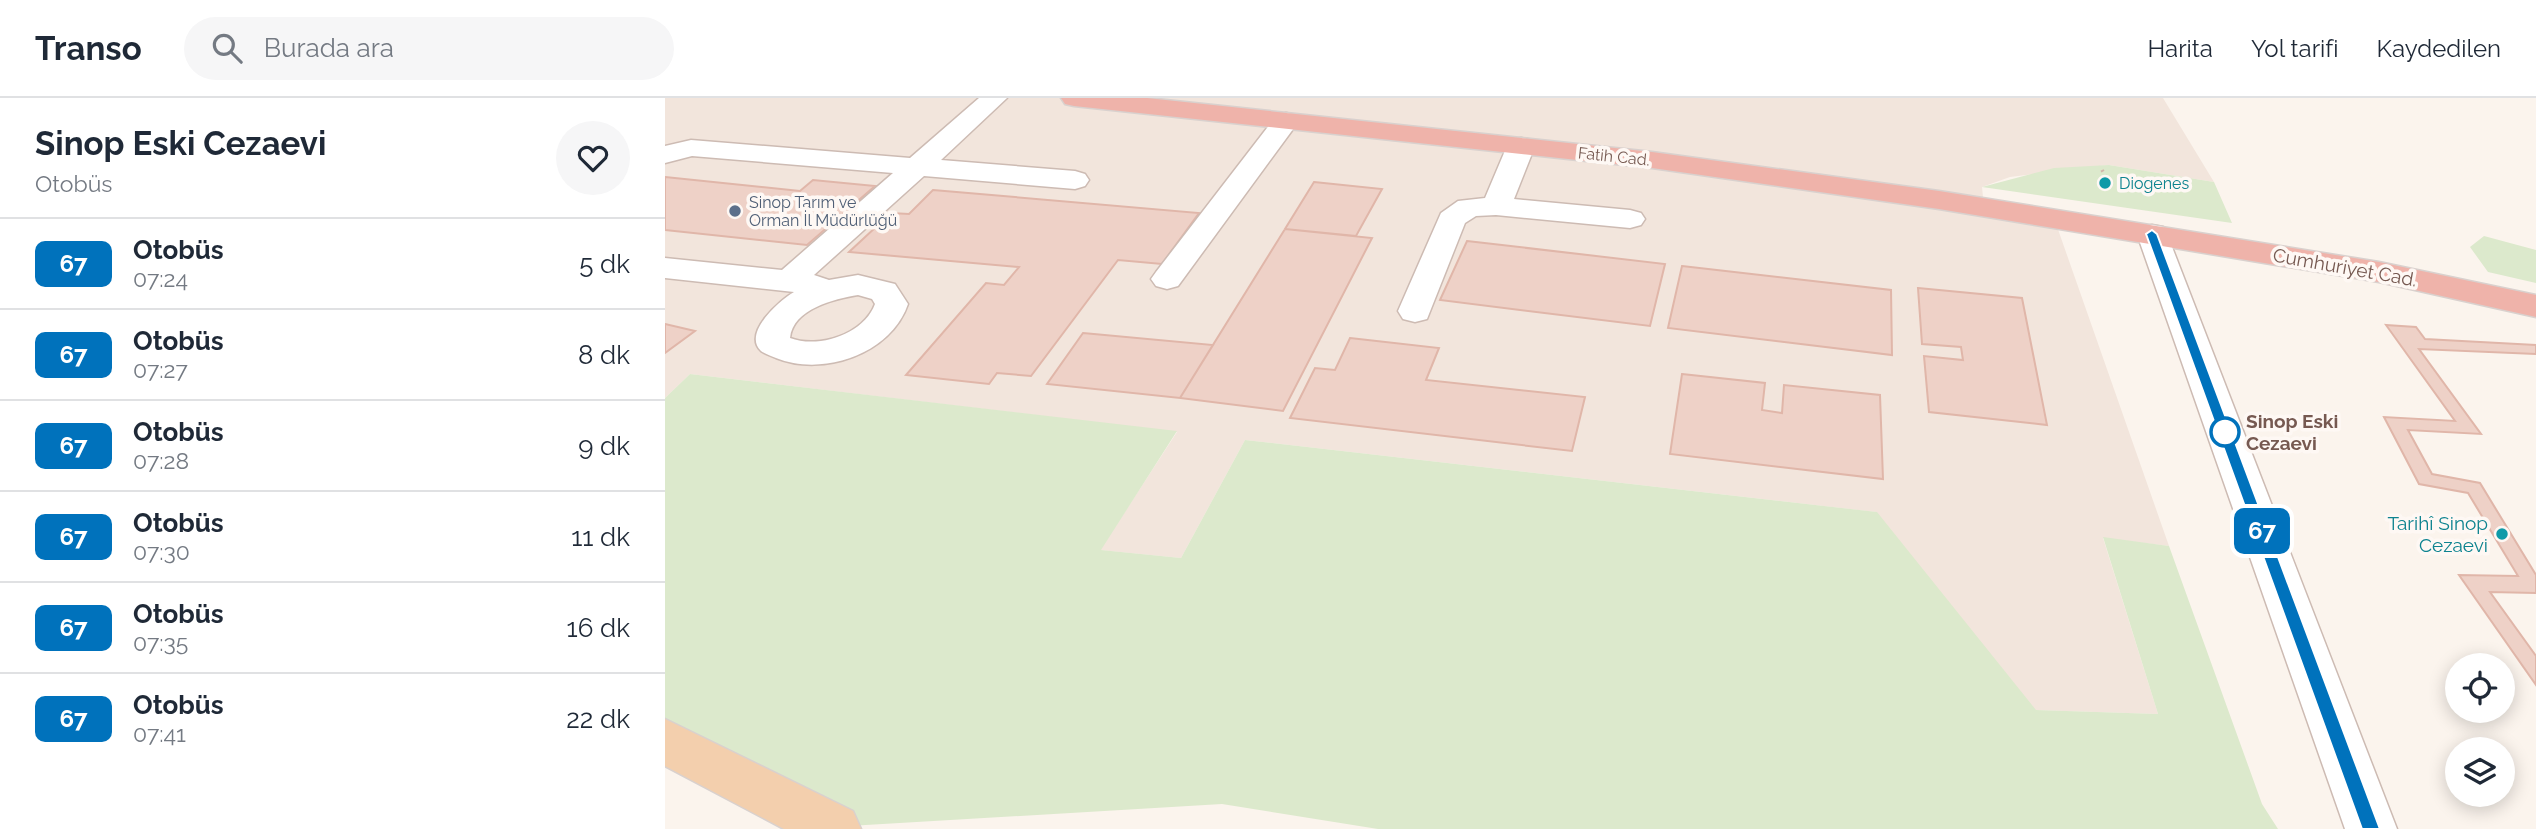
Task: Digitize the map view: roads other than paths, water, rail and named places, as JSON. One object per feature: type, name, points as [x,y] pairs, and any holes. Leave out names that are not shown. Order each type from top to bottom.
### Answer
[{"type":"highway","name":"Fatih Cad.","points":[[1075,98],[1653,160],[1925,198],[2152,234]]},
{"type":"highway","name":"Cumhuriyet Cad.","points":[[2152,234],[2379,272],[2536,306]]},
{"type":"main road","points":[[665,741],[835,829]]},
{"type":"lane","points":[[665,268],[804,287],[918,166],[994,98]]},
{"type":"lane","points":[[1167,279],[1286,121]]},
{"type":"lane","points":[[1496,206],[1521,146]]},
{"type":"lane","points":[[665,155],[691,148],[1075,180]]},
{"type":"lane","points":[[1415,311],[1452,219],[1469,207],[1496,206],[1630,219]]},
{"type":"lane","points":[[2152,234],[2371,829]]},
{"type":"place","name":"Diogenes","points":[[2105,183]]},
{"type":"place","name":"Sinop Tarım ve Orman İl Müdürlüğü","points":[[735,211]]},
{"type":"place","name":"Sinop Eski Cezaevi","points":[[2225,432]]},
{"type":"place","name":"Tarihî Sinop Cezaevi","points":[[2502,534]]}]
